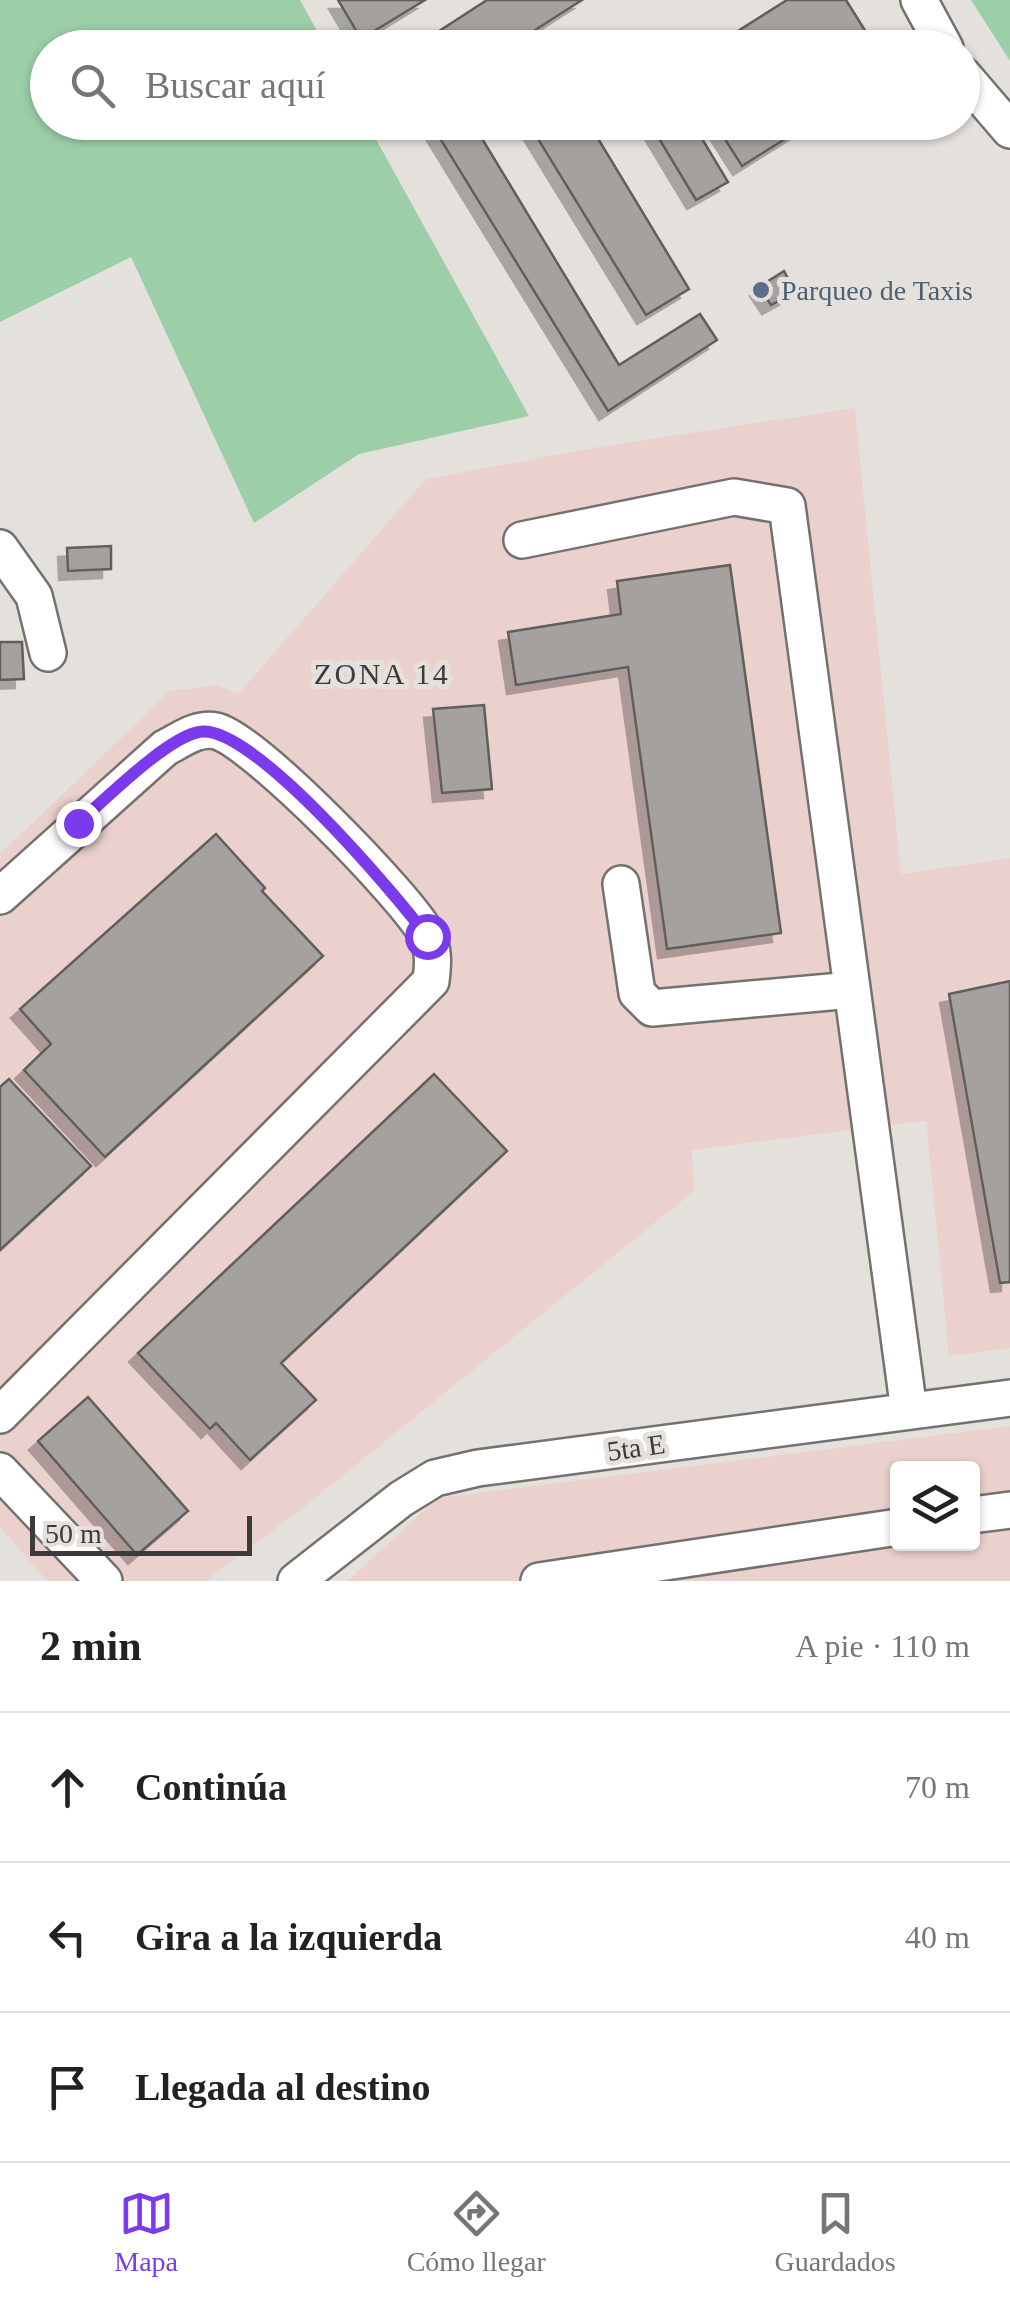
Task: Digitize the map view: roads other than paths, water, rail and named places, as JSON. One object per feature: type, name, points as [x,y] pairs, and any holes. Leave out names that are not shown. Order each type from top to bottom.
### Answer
[{"type":"street","points":[[919,0],[935,30]]},
{"type":"street","points":[[980,95],[1010,130]]},
{"type":"street","points":[[522,540],[734,496],[787,506],[909,1411]]},
{"type":"street","points":[[0,548],[34,596],[48,653]]},
{"type":"street","points":[[0,896],[166,748],[197,732],[217,732],[238,743],[334,826],[393,891],[427,936],[434,958],[431,980],[0,1415]]},
{"type":"street","points":[[621,884],[638,993],[652,1008],[852,990]]},
{"type":"street","name":"5ta E","points":[[296,1581],[401,1499],[435,1478],[478,1468],[1010,1398]]},
{"type":"street","points":[[0,1471],[104,1581]]},
{"type":"street","points":[[980,1515],[1010,1510]]},
{"type":"street","points":[[539,1581],[890,1528]]},
{"type":"place","name":"Parqueo de Taxis","points":[[761,290]]},
{"type":"district","name":"ZONA 14","points":[[382,674]]}]
